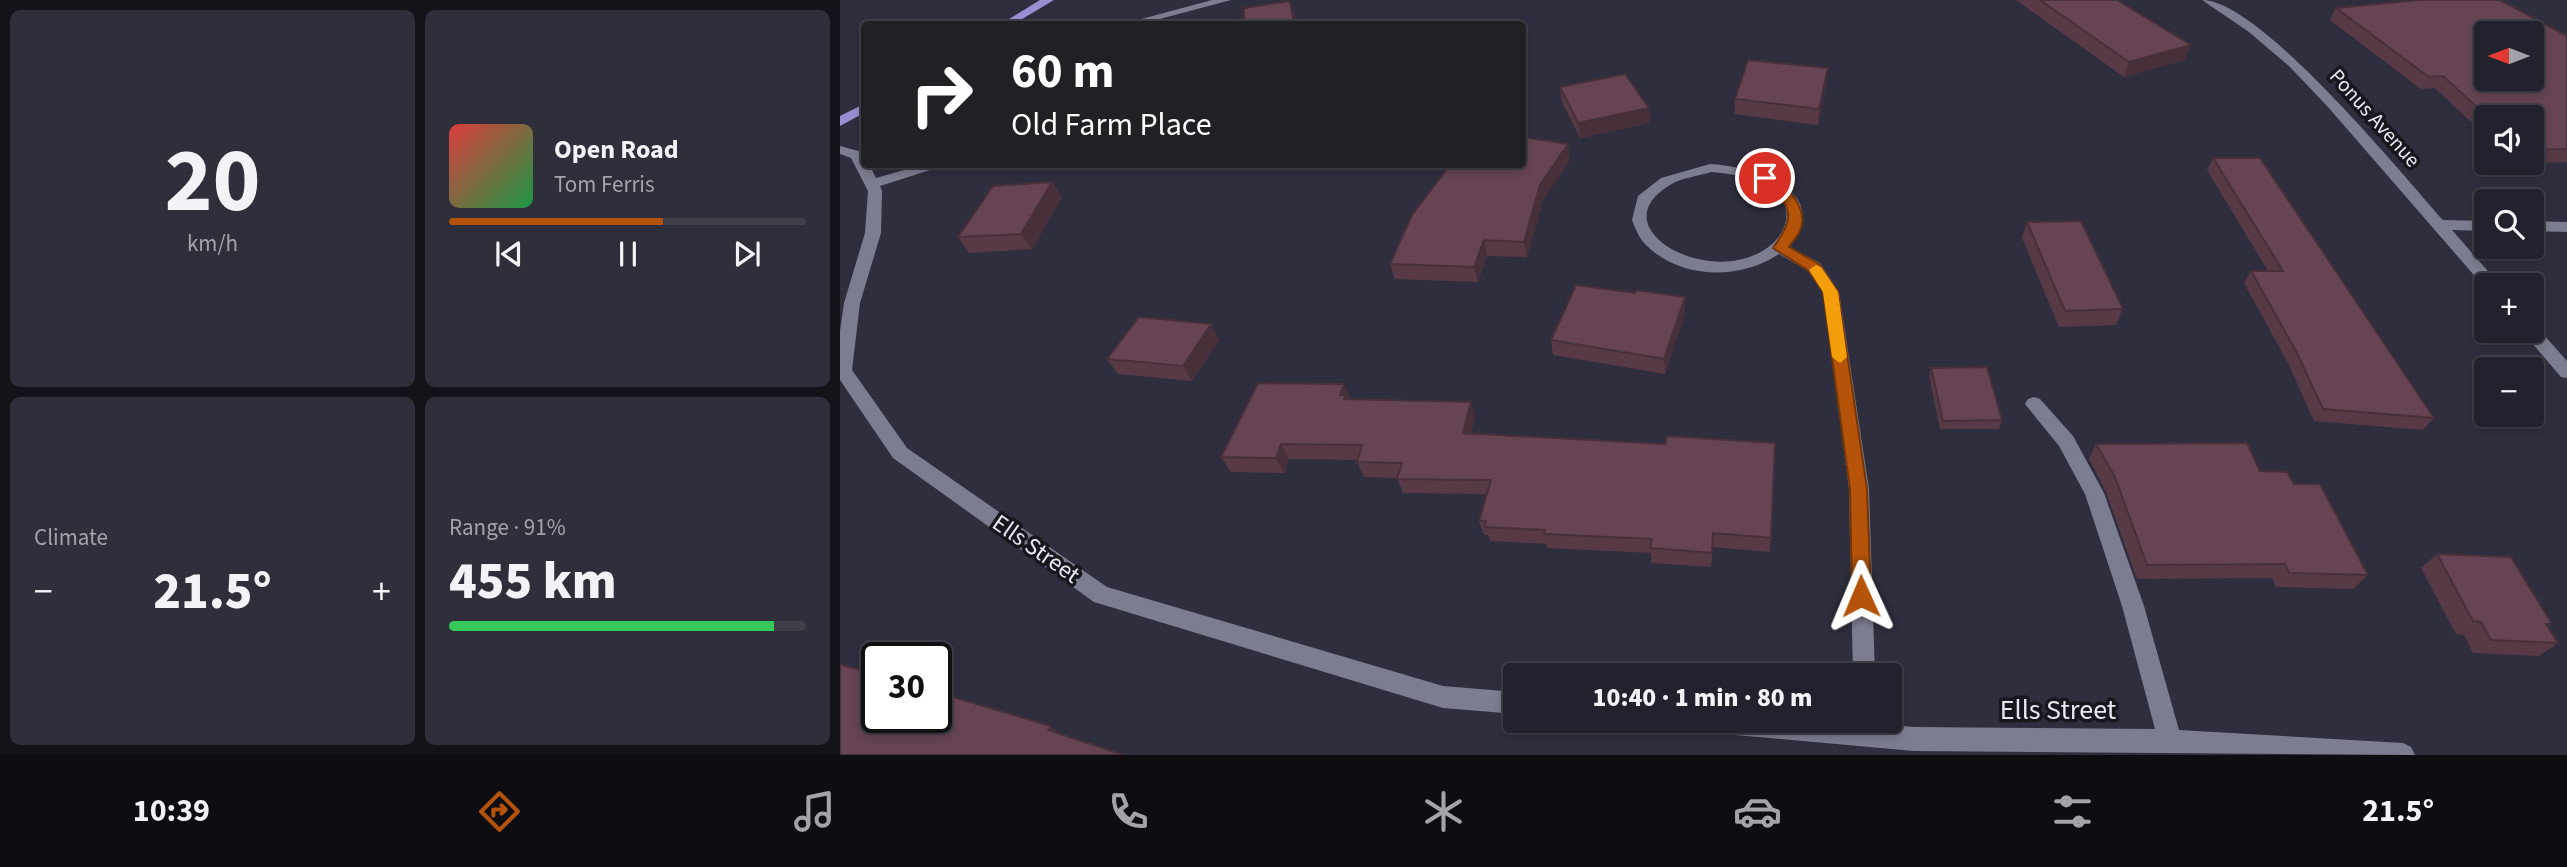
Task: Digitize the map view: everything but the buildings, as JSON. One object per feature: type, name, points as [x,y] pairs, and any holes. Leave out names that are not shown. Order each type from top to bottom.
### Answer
[{"type":"main road","points":[[1012,21],[1048,0]]},
{"type":"main road","points":[[840,122],[861,110]]},
{"type":"street","points":[[1141,21],[1225,0]]},
{"type":"street","name":"Ponus Avenue","points":[[2208,0],[2253,30],[2294,64],[2333,104],[2482,273]]},
{"type":"street","name":"Ells Street","points":[[840,150],[857,155],[861,163]]},
{"type":"street","name":"Ells Street","points":[[864,168],[875,191],[873,233],[852,303],[843,371],[900,453],[1101,595],[1443,696],[1503,702]]},
{"type":"street","points":[[872,184],[928,168]]},
{"type":"street","points":[[1738,170],[1765,178],[1784,193],[1794,211],[1794,230],[1780,248],[1756,261],[1746,263],[1725,267],[1693,265],[1665,255],[1645,239],[1637,219],[1643,201],[1658,184],[1681,173],[1738,170]]},
{"type":"street","points":[[2441,225],[2474,226]]},
{"type":"street","points":[[2544,226],[2567,227]]},
{"type":"street","points":[[1780,248],[1814,267],[1830,292],[1859,489],[1864,663]]},
{"type":"street","points":[[2542,343],[2567,372]]},
{"type":"street","points":[[2034,404],[2066,441],[2094,493],[2133,606],[2170,741]]},
{"type":"street","name":"Ells Street","points":[[1887,733],[1914,739],[2170,741],[2403,755]]},
{"type":"slow traffic","points":[[1816,270],[1830,292],[1840,357]]},
{"type":"route","points":[[1765,178],[1784,193],[1794,211],[1794,230],[1780,248],[1814,267],[1830,292],[1859,489],[1861,596]]}]
